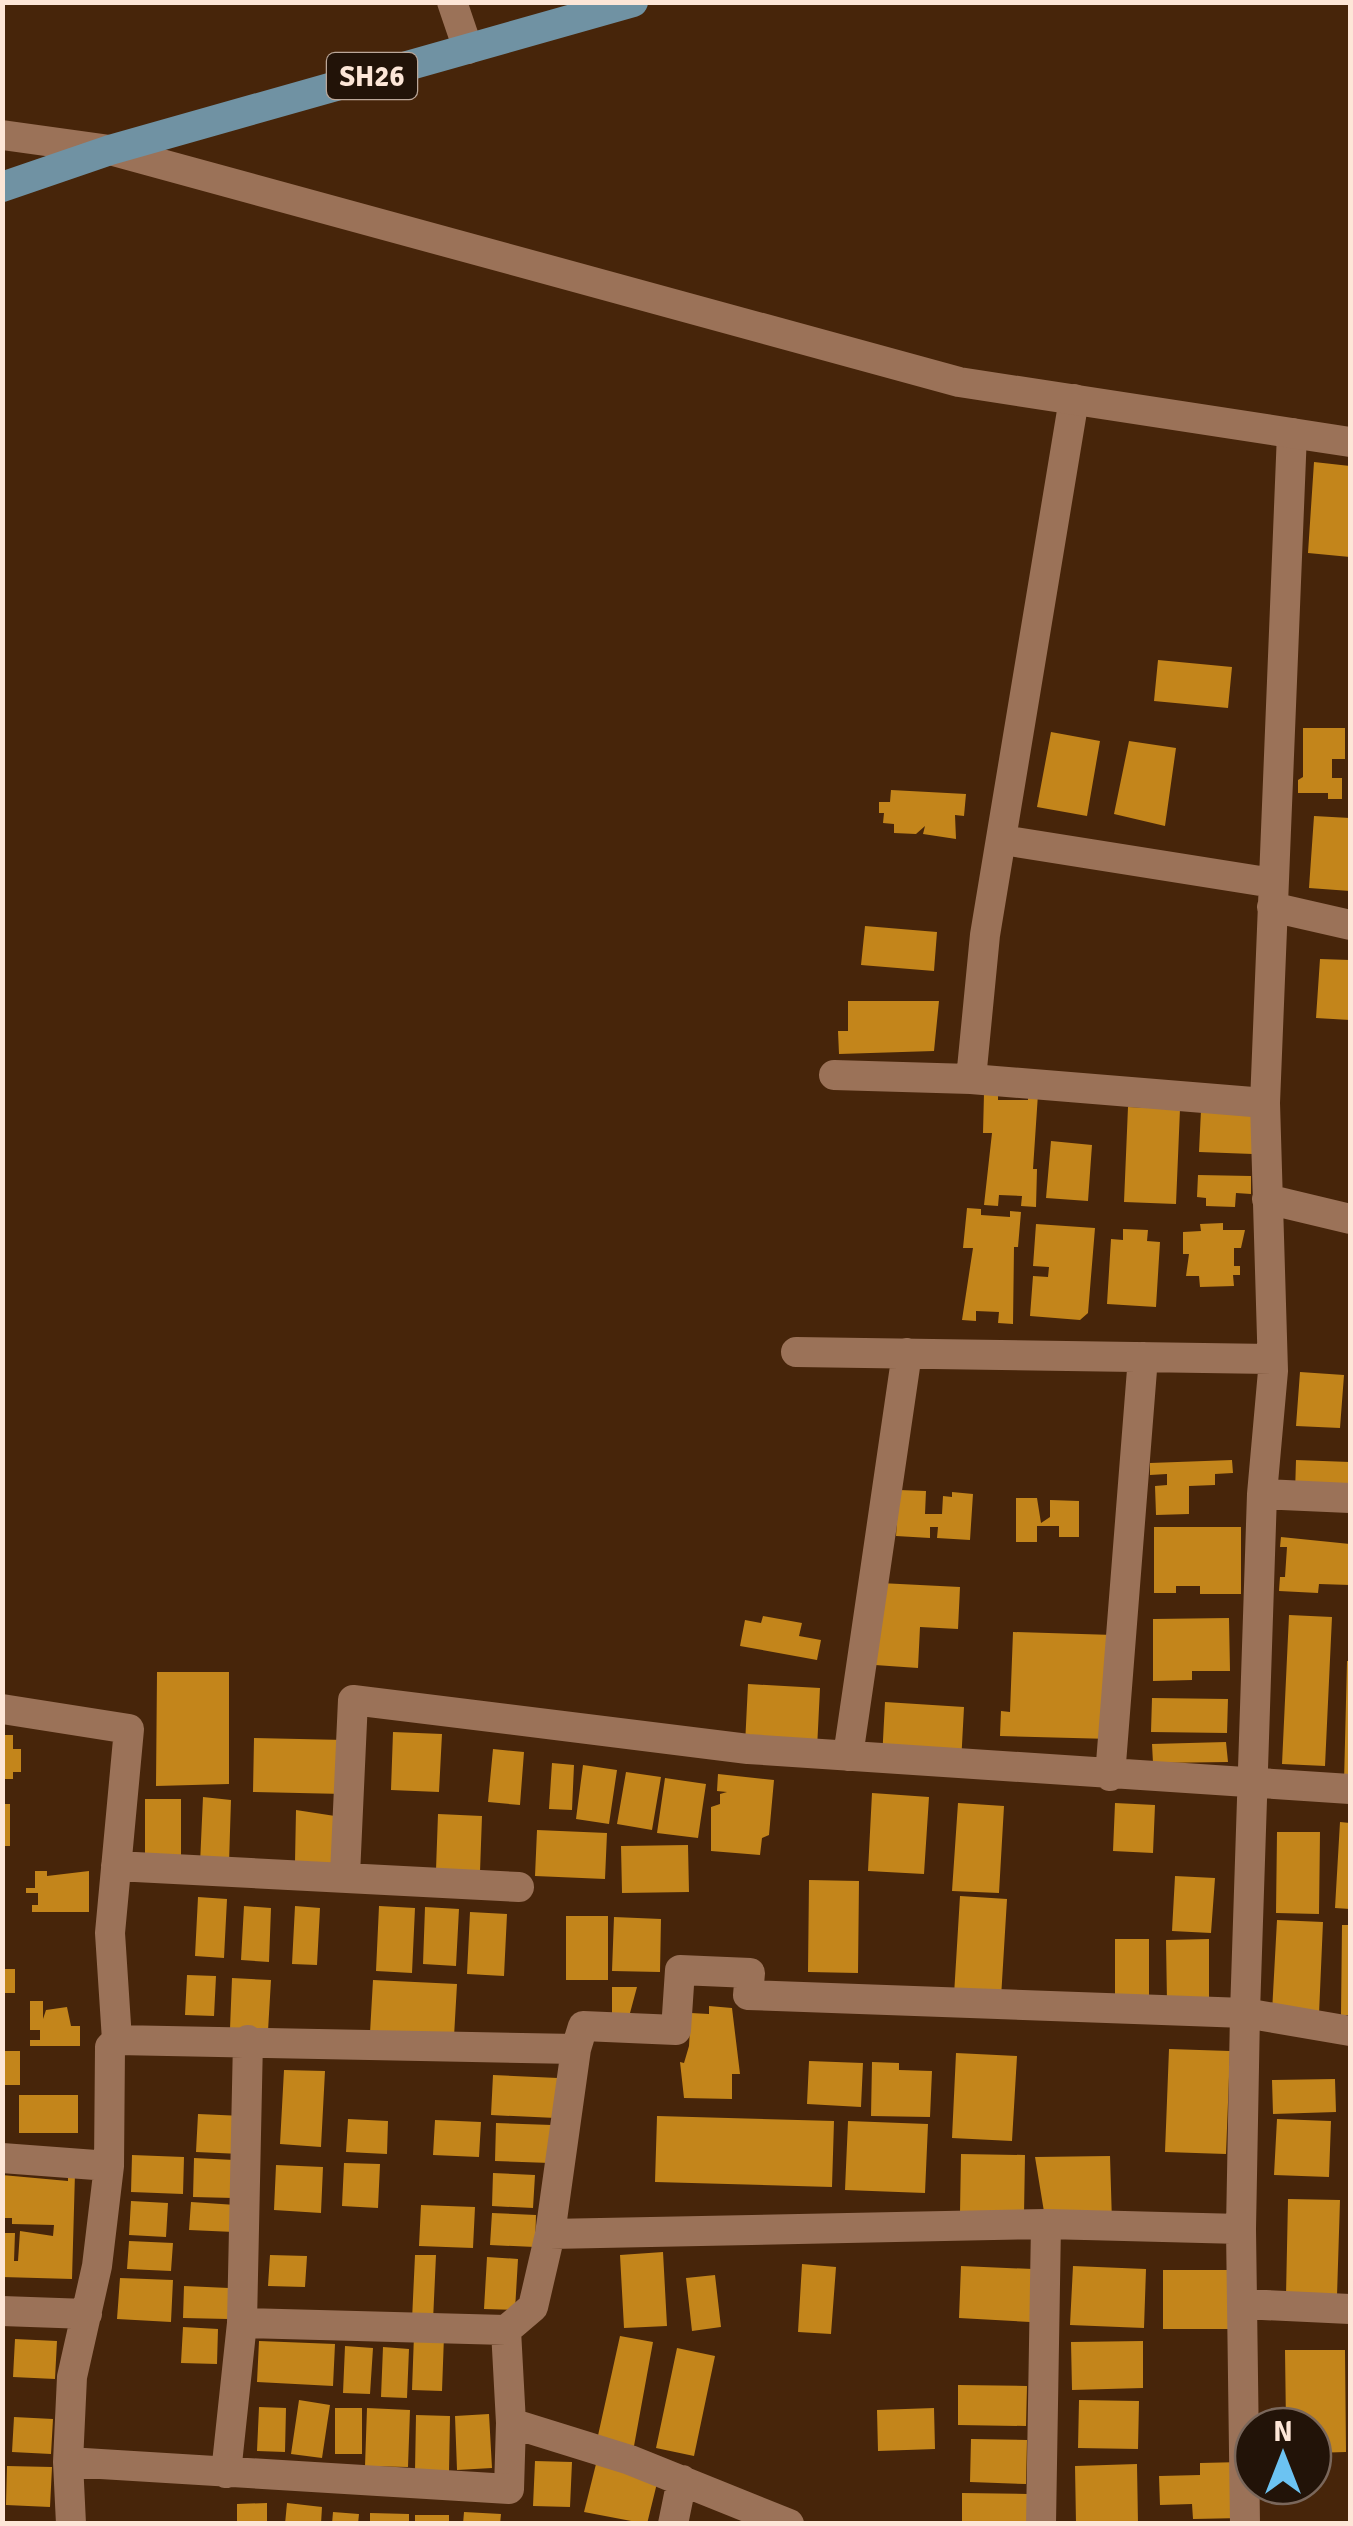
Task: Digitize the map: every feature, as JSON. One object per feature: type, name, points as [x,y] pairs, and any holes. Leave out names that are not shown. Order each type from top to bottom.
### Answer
[{"type":"main road","name":"SH26","points":[[2,186],[110,150],[633,2]]},
{"type":"street","points":[[452,2],[468,49]]},
{"type":"street","points":[[2,134],[110,150],[958,382],[1350,442]]},
{"type":"street","points":[[971,1079],[985,935],[1074,400]]},
{"type":"street","points":[[1244,2524],[1241,2229],[1245,2013],[1262,1494],[1272,1359],[1265,1103],[1292,433]]},
{"type":"street","points":[[1003,840],[1273,895],[1350,925]]},
{"type":"street","points":[[834,1075],[971,1079],[1265,1103]]},
{"type":"street","points":[[1267,1200],[1350,1219]]},
{"type":"street","points":[[796,1352],[1272,1359]]},
{"type":"street","points":[[848,1756],[907,1353]]},
{"type":"street","points":[[1110,1776],[1144,1358]]},
{"type":"street","points":[[1262,1494],[1350,1498]]},
{"type":"street","points":[[344,1875],[352,1700],[748,1749],[1350,1790]]},
{"type":"street","points":[[2,1709],[129,1728],[110,1933],[117,2040]]},
{"type":"street","points":[[116,1866],[344,1875],[519,1888]]},
{"type":"street","points":[[242,2323],[506,2330],[533,2307],[550,2234],[576,2049],[583,2026],[676,2030],[680,1970],[750,1973],[748,1996],[1245,2013],[1350,2032]]},
{"type":"street","points":[[71,2524],[68,2462],[72,2377],[87,2314],[110,2166],[110,2047],[117,2040],[576,2049]]},
{"type":"street","points":[[226,2473],[242,2323],[248,2040]]},
{"type":"street","points":[[2,2158],[110,2166]]},
{"type":"street","points":[[550,2234],[1046,2224],[1241,2229]]},
{"type":"street","points":[[1041,2524],[1046,2224]]},
{"type":"street","points":[[1242,2304],[1350,2309]]},
{"type":"street","points":[[2,2311],[87,2314]]},
{"type":"street","points":[[68,2462],[509,2488],[511,2423],[506,2330]]},
{"type":"street","points":[[511,2423],[682,2480],[790,2524]]},
{"type":"street","points":[[672,2524],[682,2480]]},
{"type":"building","points":[[1314,462],[1350,466],[1350,557],[1308,553]]},
{"type":"building","points":[[1158,660],[1232,667],[1228,708],[1154,701]]},
{"type":"building","points":[[1303,728],[1345,728],[1345,759],[1332,759],[1332,778],[1342,778],[1342,799],[1328,799],[1328,793],[1298,793],[1298,780],[1303,777]]},
{"type":"building","points":[[1051,732],[1100,741],[1087,816],[1037,807]]},
{"type":"building","points":[[1129,741],[1176,748],[1165,826],[1114,814]]},
{"type":"building","points":[[891,790],[966,794],[964,816],[955,815],[956,839],[923,834],[925,826],[916,834],[894,833],[894,824],[883,823],[884,813],[879,813],[879,802],[890,802]]},
{"type":"building","points":[[1314,816],[1350,818],[1350,891],[1309,888]]},
{"type":"building","points":[[865,926],[937,932],[934,971],[861,965]]},
{"type":"building","points":[[1320,959],[1350,960],[1350,1020],[1316,1018]]},
{"type":"building","points":[[848,1001],[939,1001],[934,1051],[839,1054],[838,1031],[848,1031]]},
{"type":"building","points":[[984,1093],[998,1094],[998,1100],[1028,1100],[1028,1094],[1038,1094],[1033,1169],[1037,1169],[1036,1207],[1021,1206],[1022,1196],[999,1195],[998,1206],[984,1205],[992,1133],[983,1133]]},
{"type":"building","points":[[1128,1107],[1180,1109],[1176,1204],[1124,1202]]},
{"type":"building","points":[[1201,1110],[1255,1113],[1253,1154],[1199,1152]]},
{"type":"building","points":[[1051,1141],[1092,1145],[1088,1201],[1046,1198]]},
{"type":"building","points":[[1198,1175],[1251,1176],[1251,1194],[1236,1193],[1235,1207],[1206,1206],[1206,1198],[1197,1197]]},
{"type":"building","points":[[967,1208],[981,1209],[981,1215],[1010,1217],[1010,1211],[1021,1212],[1018,1247],[1014,1247],[1013,1324],[998,1323],[999,1312],[976,1311],[976,1321],[962,1320],[973,1248],[963,1248]]},
{"type":"building","points":[[1223,1223],[1223,1230],[1245,1230],[1241,1248],[1234,1248],[1234,1266],[1240,1266],[1240,1275],[1233,1275],[1234,1286],[1200,1287],[1199,1276],[1186,1276],[1189,1254],[1183,1254],[1183,1232],[1201,1231],[1200,1224]]},
{"type":"building","points":[[1036,1224],[1095,1228],[1088,1313],[1080,1320],[1030,1316],[1033,1276],[1048,1277],[1049,1267],[1033,1266]]},
{"type":"building","points":[[1123,1229],[1148,1230],[1147,1241],[1160,1242],[1156,1307],[1107,1304],[1111,1239],[1123,1240]]},
{"type":"building","points":[[1300,1372],[1344,1375],[1340,1428],[1296,1426]]},
{"type":"building","points":[[1232,1460],[1233,1473],[1215,1474],[1215,1485],[1189,1486],[1189,1514],[1156,1515],[1155,1486],[1167,1485],[1167,1474],[1150,1475],[1150,1463]]},
{"type":"building","points":[[1296,1460],[1350,1462],[1349,1495],[1295,1493]]},
{"type":"building","points":[[899,1490],[926,1491],[925,1514],[942,1514],[943,1496],[952,1497],[952,1492],[973,1494],[970,1540],[937,1538],[938,1527],[930,1527],[930,1538],[896,1536]]},
{"type":"building","points":[[1016,1498],[1037,1498],[1041,1523],[1050,1517],[1050,1500],[1079,1501],[1079,1537],[1059,1537],[1059,1526],[1037,1526],[1037,1542],[1016,1542]]},
{"type":"building","points":[[1154,1527],[1241,1527],[1241,1594],[1200,1594],[1200,1586],[1176,1586],[1176,1593],[1154,1593]]},
{"type":"building","points":[[1281,1537],[1350,1544],[1350,1585],[1319,1584],[1318,1593],[1279,1591],[1280,1577],[1285,1577],[1287,1547],[1280,1547]]},
{"type":"building","points":[[880,1583],[960,1587],[958,1629],[920,1627],[918,1668],[875,1665]]},
{"type":"building","points":[[1289,1615],[1332,1617],[1325,1766],[1282,1764]]},
{"type":"building","points":[[763,1616],[802,1623],[799,1636],[821,1640],[817,1660],[740,1646],[745,1620],[761,1623]]},
{"type":"building","points":[[1229,1618],[1230,1671],[1192,1671],[1192,1680],[1153,1681],[1153,1619]]},
{"type":"building","points":[[1013,1632],[1114,1635],[1111,1739],[1000,1736],[1001,1711],[1010,1712]]},
{"type":"building","points":[[1347,1661],[1350,1783],[1344,1783]]},
{"type":"building","points":[[157,1672],[229,1672],[229,1784],[156,1786]]},
{"type":"building","points":[[748,1684],[820,1688],[817,1749],[745,1745]]},
{"type":"building","points":[[1152,1698],[1228,1699],[1227,1733],[1151,1732]]},
{"type":"building","points":[[885,1702],[964,1707],[961,1764],[882,1759]]},
{"type":"building","points":[[393,1732],[442,1734],[439,1792],[391,1790]]},
{"type":"building","points":[[2,1735],[13,1735],[13,1749],[21,1749],[21,1772],[13,1772],[13,1779],[2,1779]]},
{"type":"building","points":[[254,1738],[345,1740],[344,1794],[253,1792]]},
{"type":"building","points":[[1226,1742],[1228,1762],[1153,1763],[1152,1744]]},
{"type":"building","points":[[493,1749],[524,1752],[520,1805],[488,1802]]},
{"type":"building","points":[[552,1763],[574,1765],[572,1810],[549,1809]]},
{"type":"building","points":[[583,1765],[617,1770],[609,1824],[576,1819]]},
{"type":"building","points":[[626,1772],[661,1777],[652,1830],[617,1824]]},
{"type":"building","points":[[718,1774],[774,1780],[769,1835],[762,1838],[760,1855],[711,1851],[711,1807],[720,1804],[720,1794],[727,1792],[717,1791]]},
{"type":"building","points":[[665,1778],[706,1784],[698,1838],[657,1833]]},
{"type":"building","points":[[872,1793],[929,1797],[924,1874],[868,1871]]},
{"type":"building","points":[[203,1797],[231,1800],[229,1863],[200,1864]]},
{"type":"building","points":[[145,1799],[181,1799],[181,1861],[145,1861]]},
{"type":"building","points":[[958,1803],[1004,1806],[999,1893],[952,1891]]},
{"type":"building","points":[[1115,1803],[1155,1805],[1153,1853],[1113,1851]]},
{"type":"building","points":[[3,1804],[10,1804],[10,1846],[2,1846]]},
{"type":"building","points":[[296,1810],[335,1816],[337,1865],[295,1862]]},
{"type":"building","points":[[438,1814],[482,1816],[480,1872],[436,1870]]},
{"type":"building","points":[[1340,1822],[1350,1823],[1350,1909],[1335,1908]]},
{"type":"building","points":[[537,1830],[607,1833],[605,1879],[535,1876]]},
{"type":"building","points":[[1277,1832],[1320,1832],[1319,1914],[1276,1913]]},
{"type":"building","points":[[688,1845],[689,1892],[622,1893],[621,1846]]},
{"type":"building","points":[[35,1871],[47,1871],[47,1876],[89,1871],[89,1912],[32,1912],[32,1905],[38,1905],[38,1893],[26,1893],[26,1888],[35,1888]]},
{"type":"building","points":[[1175,1876],[1215,1878],[1211,1933],[1172,1931]]},
{"type":"building","points":[[809,1880],[859,1881],[858,1973],[808,1972]]},
{"type":"building","points":[[960,1896],[1007,1899],[1001,1998],[954,1995]]},
{"type":"building","points":[[198,1897],[227,1899],[224,1958],[195,1956]]},
{"type":"building","points":[[244,1906],[271,1908],[269,1962],[241,1960]]},
{"type":"building","points":[[295,1906],[320,1908],[317,1965],[292,1964]]},
{"type":"building","points":[[379,1906],[415,1908],[412,1973],[376,1971]]},
{"type":"building","points":[[425,1907],[459,1909],[456,1966],[423,1964]]},
{"type":"building","points":[[470,1912],[507,1914],[504,1976],[467,1974]]},
{"type":"building","points":[[566,1916],[608,1916],[608,1980],[566,1980]]},
{"type":"building","points":[[614,1917],[661,1919],[660,1972],[612,1971]]},
{"type":"building","points":[[1277,1920],[1323,1922],[1319,2014],[1272,2012]]},
{"type":"building","points":[[1342,1925],[1350,1925],[1350,2015],[1341,2015]]},
{"type":"building","points":[[1115,1939],[1149,1939],[1149,2004],[1115,2004]]},
{"type":"building","points":[[1209,1939],[1209,2002],[1167,2003],[1166,1940]]},
{"type":"building","points":[[2,1969],[15,1969],[15,1993],[2,1993]]},
{"type":"building","points":[[187,1975],[216,1976],[214,2016],[185,2015]]},
{"type":"building","points":[[232,1978],[271,1980],[268,2031],[230,2029]]},
{"type":"building","points":[[373,1980],[457,1984],[454,2037],[370,2033]]},
{"type":"building","points":[[612,1987],[637,1987],[630,2013],[612,2014]]},
{"type":"building","points":[[30,2001],[43,2001],[43,2019],[46,2010],[67,2007],[71,2026],[80,2026],[80,2046],[30,2046],[30,2040],[40,2040],[40,2030],[30,2030]]},
{"type":"building","points":[[709,2006],[732,2008],[740,2074],[732,2074],[732,2099],[684,2098],[680,2062],[684,2063],[689,2046],[691,2013],[709,2014]]},
{"type":"building","points":[[1169,2049],[1230,2051],[1226,2154],[1165,2152]]},
{"type":"building","points":[[3,2051],[20,2051],[20,2085],[3,2085]]},
{"type":"building","points":[[956,2053],[1017,2056],[1012,2141],[952,2138]]},
{"type":"building","points":[[809,2061],[863,2063],[861,2107],[807,2104]]},
{"type":"building","points":[[872,2062],[899,2063],[899,2070],[932,2071],[930,2117],[871,2116]]},
{"type":"building","points":[[284,2070],[325,2071],[321,2147],[280,2144]]},
{"type":"building","points":[[493,2075],[558,2078],[556,2118],[491,2115]]},
{"type":"building","points":[[1335,2079],[1336,2112],[1273,2114],[1272,2080]]},
{"type":"building","points":[[19,2095],[78,2095],[78,2133],[19,2133]]},
{"type":"building","points":[[198,2114],[243,2116],[241,2154],[196,2152]]},
{"type":"building","points":[[657,2116],[834,2121],[832,2187],[655,2182]]},
{"type":"building","points":[[348,2119],[388,2121],[387,2154],[346,2152]]},
{"type":"building","points":[[1277,2119],[1331,2121],[1329,2177],[1274,2175]]},
{"type":"building","points":[[435,2120],[481,2122],[479,2157],[433,2155]]},
{"type":"building","points":[[848,2121],[928,2124],[925,2193],[845,2190]]},
{"type":"building","points":[[496,2123],[552,2125],[550,2163],[495,2161]]},
{"type":"building","points":[[961,2154],[1025,2155],[1024,2214],[960,2213]]},
{"type":"building","points":[[132,2155],[184,2157],[183,2194],[131,2192]]},
{"type":"building","points":[[1110,2156],[1112,2222],[1046,2224],[1035,2157]]},
{"type":"building","points":[[194,2158],[234,2160],[233,2198],[193,2197]]},
{"type":"building","points":[[344,2163],[380,2164],[378,2208],[342,2206]]},
{"type":"building","points":[[276,2165],[323,2167],[321,2213],[274,2210]]},
{"type":"building","points":[[68,2173],[75,2173],[72,2279],[2,2277],[2,2233],[15,2233],[14,2261],[18,2261],[20,2231],[53,2236],[54,2225],[12,2224],[12,2218],[2,2218],[2,2175],[68,2181]]},
{"type":"building","points":[[493,2173],[535,2175],[533,2208],[492,2206]]},
{"type":"building","points":[[1288,2199],[1340,2200],[1337,2296],[1286,2296]]},
{"type":"building","points":[[131,2201],[168,2203],[166,2237],[129,2235]]},
{"type":"building","points":[[191,2202],[236,2205],[234,2232],[189,2230]]},
{"type":"building","points":[[421,2205],[475,2207],[473,2248],[419,2246]]},
{"type":"building","points":[[492,2213],[536,2215],[535,2247],[490,2245]]},
{"type":"building","points":[[129,2241],[173,2243],[171,2271],[127,2269]]},
{"type":"building","points":[[663,2252],[667,2326],[624,2328],[620,2255]]},
{"type":"building","points":[[270,2255],[307,2256],[305,2287],[268,2286]]},
{"type":"building","points":[[415,2255],[436,2255],[433,2321],[412,2320]]},
{"type":"building","points":[[487,2257],[518,2259],[515,2310],[484,2309]]},
{"type":"building","points":[[802,2264],[836,2267],[831,2334],[798,2332]]},
{"type":"building","points":[[961,2266],[1033,2269],[1030,2322],[959,2318]]},
{"type":"building","points":[[1073,2266],[1146,2269],[1144,2328],[1070,2325]]},
{"type":"building","points":[[1163,2270],[1235,2270],[1235,2329],[1163,2329]]},
{"type":"building","points":[[715,2275],[721,2327],[692,2331],[686,2278]]},
{"type":"building","points":[[120,2278],[173,2280],[171,2322],[117,2319]]},
{"type":"building","points":[[184,2286],[229,2288],[228,2319],[183,2318]]},
{"type":"building","points":[[183,2327],[218,2329],[217,2364],[181,2363]]},
{"type":"building","points":[[414,2335],[444,2336],[442,2391],[412,2390]]},
{"type":"building","points":[[620,2336],[653,2342],[634,2446],[597,2440]]},
{"type":"building","points":[[15,2339],[57,2341],[55,2379],[13,2377]]},
{"type":"building","points":[[259,2341],[335,2344],[333,2386],[257,2382]]},
{"type":"building","points":[[1143,2341],[1143,2388],[1072,2390],[1071,2342]]},
{"type":"building","points":[[345,2346],[373,2348],[370,2394],[343,2393]]},
{"type":"building","points":[[383,2347],[409,2349],[407,2398],[381,2397]]},
{"type":"building","points":[[677,2348],[715,2356],[694,2456],[656,2448]]},
{"type":"building","points":[[1285,2350],[1345,2350],[1346,2452],[1333,2452],[1333,2406],[1286,2406]]},
{"type":"building","points":[[958,2385],[1027,2386],[1026,2426],[958,2425]]},
{"type":"building","points":[[299,2400],[330,2405],[322,2458],[291,2454]]},
{"type":"building","points":[[1079,2400],[1139,2401],[1138,2449],[1078,2448]]},
{"type":"building","points":[[259,2407],[286,2408],[285,2452],[257,2451]]},
{"type":"building","points":[[335,2408],[362,2408],[362,2454],[335,2454]]},
{"type":"building","points":[[367,2408],[410,2410],[408,2467],[365,2466]]},
{"type":"building","points":[[934,2408],[935,2449],[878,2451],[877,2410]]},
{"type":"building","points":[[489,2414],[492,2468],[457,2470],[455,2416]]},
{"type":"building","points":[[416,2415],[450,2416],[449,2472],[415,2471]]},
{"type":"building","points":[[14,2417],[53,2419],[51,2454],[12,2452]]},
{"type":"building","points":[[971,2439],[1027,2440],[1026,2484],[970,2482]]},
{"type":"building","points":[[535,2461],[572,2462],[570,2507],[533,2506]]},
{"type":"building","points":[[1233,2462],[1233,2506],[1243,2506],[1243,2518],[1193,2519],[1192,2504],[1160,2505],[1159,2476],[1200,2475],[1200,2463]]},
{"type":"building","points":[[596,2464],[658,2479],[647,2524],[584,2512]]},
{"type":"building","points":[[1137,2464],[1138,2524],[1076,2524],[1075,2466]]},
{"type":"building","points":[[7,2466],[52,2467],[50,2507],[6,2505]]},
{"type":"building","points":[[962,2493],[1028,2494],[1028,2524],[962,2524]]},
{"type":"building","points":[[267,2503],[267,2524],[237,2524],[237,2504]]},
{"type":"building","points":[[287,2503],[322,2507],[321,2524],[285,2524]]},
{"type":"building","points":[[333,2512],[359,2514],[358,2524],[332,2524]]},
{"type":"building","points":[[464,2512],[501,2514],[500,2524],[463,2524]]},
{"type":"building","points":[[370,2513],[409,2514],[409,2524],[370,2524]]},
{"type":"building","points":[[415,2515],[449,2515],[449,2524],[415,2524]]}]
